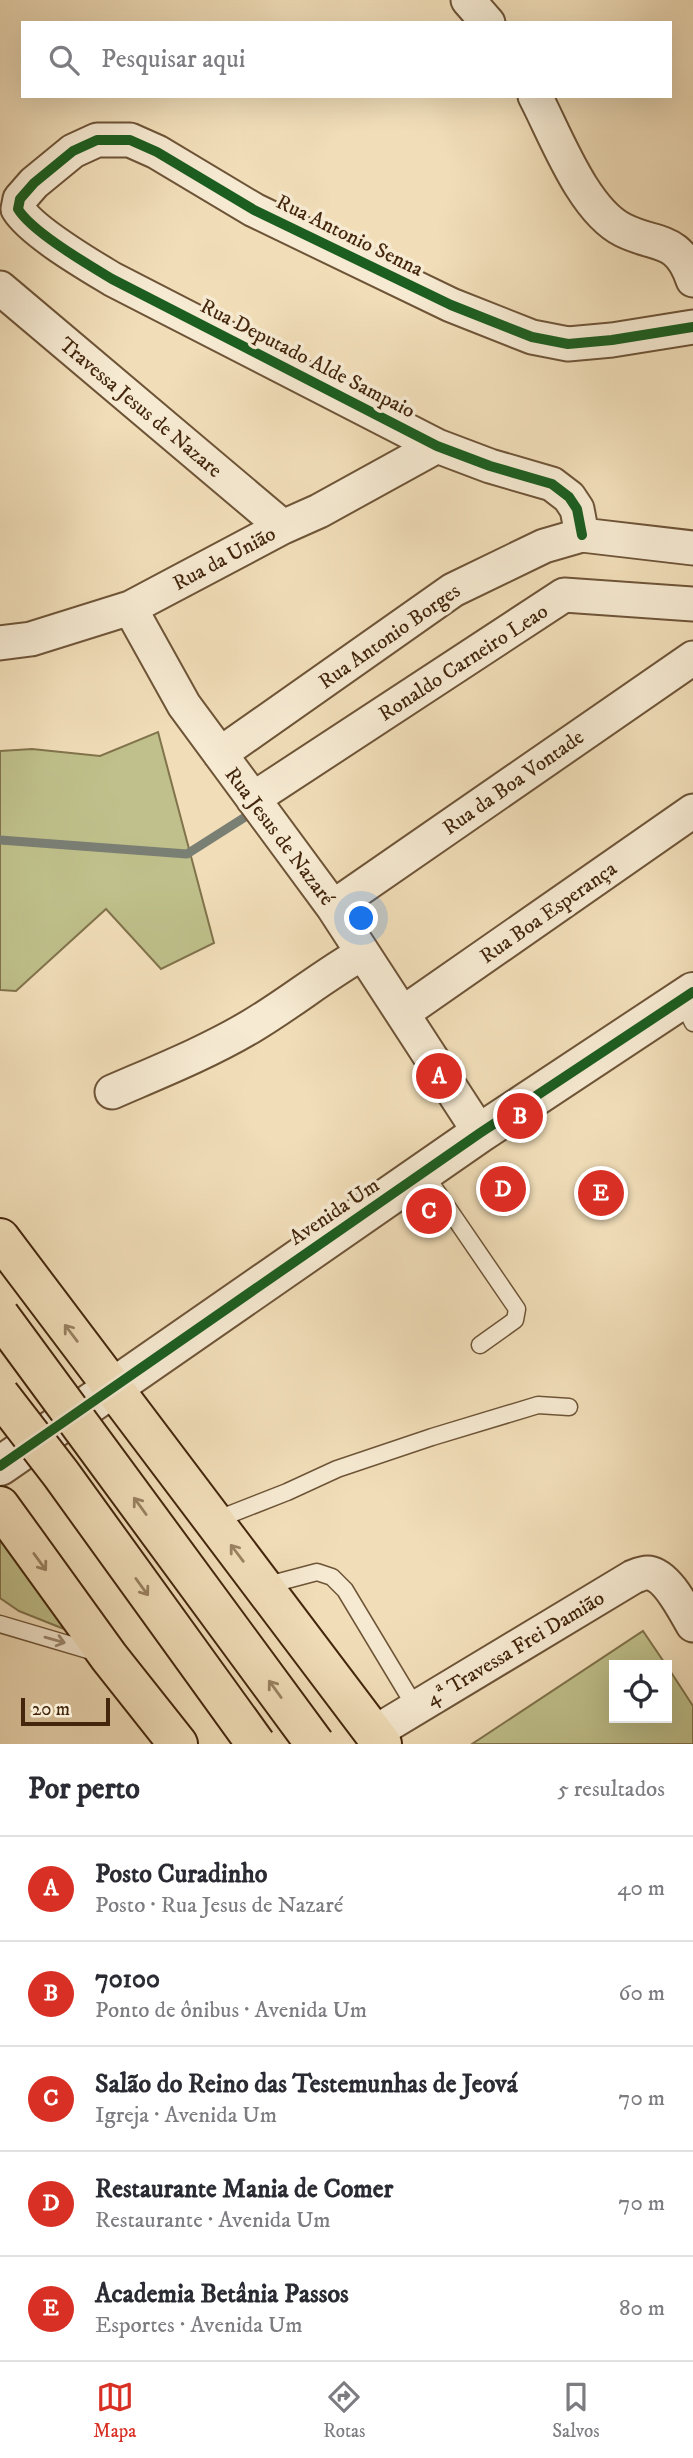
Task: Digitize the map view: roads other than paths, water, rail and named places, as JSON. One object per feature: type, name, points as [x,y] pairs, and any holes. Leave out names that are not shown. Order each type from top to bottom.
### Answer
[{"type":"highway","points":[[0,1238],[378,1739]]},
{"type":"highway","points":[[0,1317],[315,1744]]},
{"type":"highway","points":[[0,1395],[256,1744]]},
{"type":"highway","points":[[0,1506],[109,1657],[178,1744]]},
{"type":"street","points":[[468,0],[486,21]]},
{"type":"street","points":[[536,98],[585,195],[599,212],[622,230],[667,245],[685,259],[693,280]]},
{"type":"street","name":"Rua Antonio Senna","points":[[20,199],[48,169],[72,151],[97,140],[130,140],[157,152],[254,210],[451,305],[532,337],[568,344],[693,327]]},
{"type":"street","name":"Rua Deputado Alde Sampaio","points":[[20,199],[18,205],[21,214],[89,265],[437,446],[490,466],[552,484],[569,497],[577,509],[582,535]]},
{"type":"street","name":"Travessa Jesus de Nazare","points":[[0,288],[283,527]]},
{"type":"street","name":"Rua da União","points":[[0,643],[31,639],[130,608],[283,527],[319,511],[437,446]]},
{"type":"street","name":"Rua Antonio Borges","points":[[220,754],[453,590],[544,545],[582,535],[693,548]]},
{"type":"street","name":"Ronaldo Carneiro Leao","points":[[253,799],[564,595],[693,604]]},
{"type":"street","name":"Rua Jesus de Nazaré","points":[[130,608],[184,705],[333,907],[480,1133]]},
{"type":"street","name":"Rua da Boa Vontade","points":[[333,907],[693,658]]},
{"type":"street","name":"Rua Boa Esperança","points":[[404,1013],[693,811]]},
{"type":"street","points":[[112,1092],[250,1027],[363,953]]},
{"type":"street","name":"Avenida Um","points":[[0,1466],[480,1133],[689,1005]]},
{"type":"street","name":"4ª Travessa Frei Damião","points":[[378,1739],[416,1708],[633,1577],[648,1573],[658,1577],[670,1588],[693,1625]]},
{"type":"lane","points":[[424,1173],[517,1310],[515,1320],[480,1345]]},
{"type":"lane","points":[[213,1521],[337,1469],[432,1437],[538,1405],[569,1407]]},
{"type":"lane","points":[[262,1587],[317,1572],[331,1577],[345,1590],[416,1708]]},
{"type":"lane","points":[[0,1624],[109,1657]]},
{"type":"waterway","points":[[0,840],[187,854],[253,812]]},
{"type":"place","name":"Posto Curadinho","points":[[439,1076]]},
{"type":"place","name":"70100","points":[[520,1116]]},
{"type":"place","name":"Restaurante Mania de Comer","points":[[503,1189]]},
{"type":"place","name":"Academia Betânia Passos","points":[[601,1193]]},
{"type":"place","name":"Salão do Reino das Testemunhas de Jeová","points":[[429,1211]]}]
